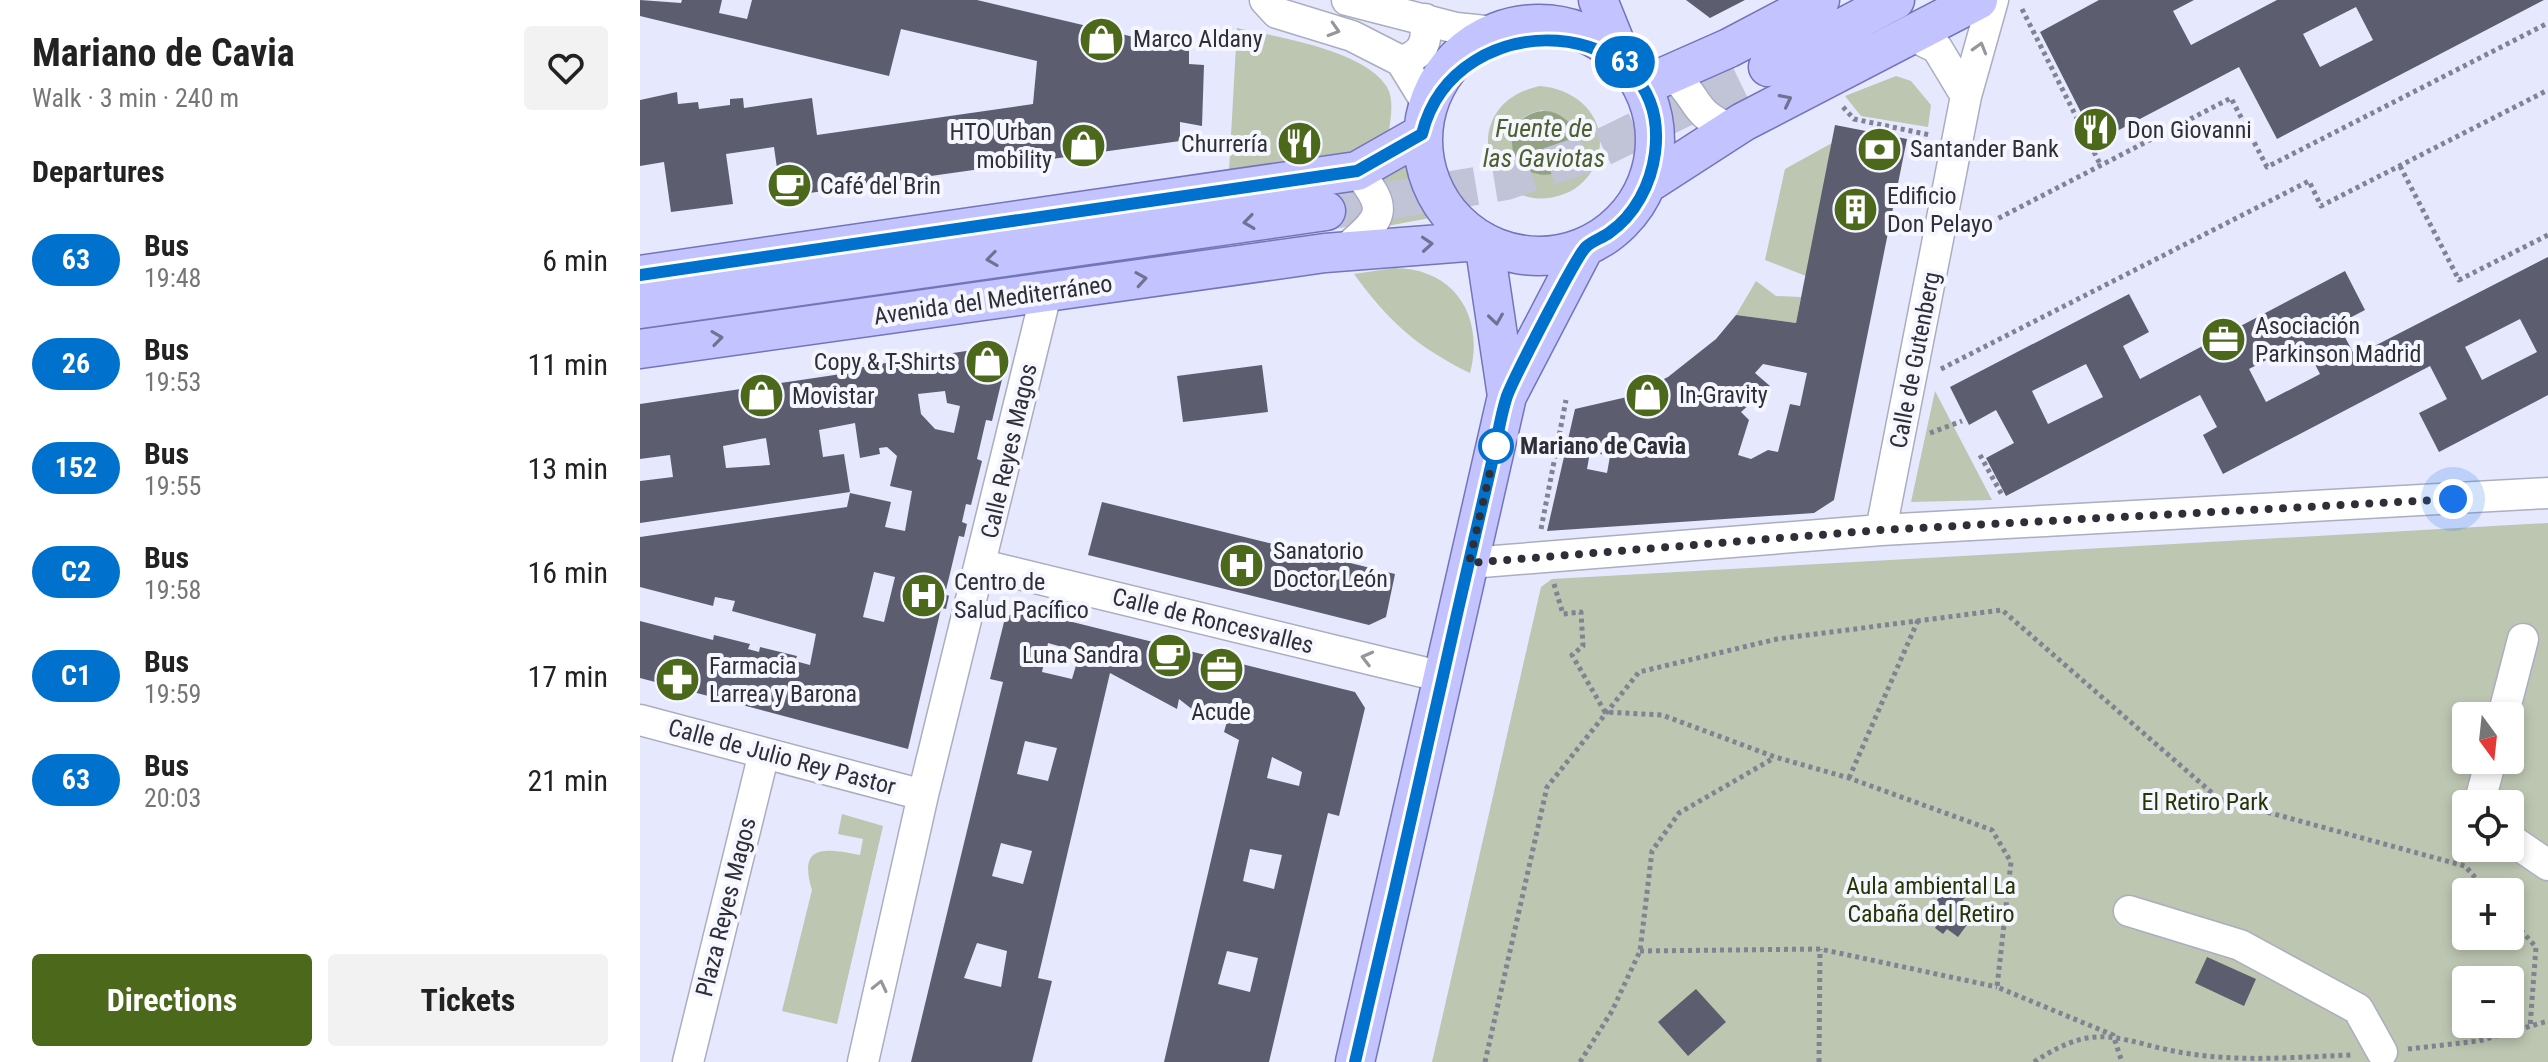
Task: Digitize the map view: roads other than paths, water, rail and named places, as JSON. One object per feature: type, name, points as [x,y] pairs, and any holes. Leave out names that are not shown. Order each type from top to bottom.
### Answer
[{"type":"main road","points":[[1598,0],[1645,73],[1654,118],[1655,140],[1647,184],[1632,211],[1611,232],[1584,248],[1558,255],[1531,257],[1482,242],[1454,221],[1436,195],[1425,165],[1425,119],[1443,74],[1466,50],[1495,32],[1546,12],[1565,27],[1595,38],[1645,73]]},
{"type":"main road","points":[[1645,73],[1820,0]]},
{"type":"main road","points":[[1768,67],[1895,0]]},
{"type":"main road","points":[[1647,184],[1731,129],[1978,0]]},
{"type":"main road","points":[[640,275],[1357,171],[1425,119]]},
{"type":"main road","name":"Avenida del Mediterráneo","points":[[640,309],[1326,211]]},
{"type":"main road","points":[[1482,242],[1507,396]]},
{"type":"main road","name":"Avenida del Mediterráneo","points":[[640,349],[1345,250],[1482,242]]},
{"type":"main road","points":[[1355,1062],[1507,396],[1584,248]]},
{"type":"street","points":[[1265,0],[1277,13],[1352,36],[1401,61],[1425,119]]},
{"type":"street","points":[[1347,0],[1456,28],[1495,32]]},
{"type":"street","name":"Calle de Gutenberg","points":[[1881,530],[1966,96],[2007,3]]},
{"type":"street","points":[[1401,61],[1418,54],[1424,46],[1427,36],[1425,19]]},
{"type":"street","points":[[1911,35],[1937,48],[1966,96]]},
{"type":"street","points":[[1645,73],[1685,86],[1700,112],[1731,129]]},
{"type":"street","points":[[1345,250],[1378,220],[1380,205],[1375,191],[1357,171]]},
{"type":"street","name":"Calle Reyes Magos","points":[[923,795],[982,565],[1046,294]]},
{"type":"street","points":[[1469,563],[1881,530],[2548,493]]},
{"type":"street","name":"Calle de Roncesvalles","points":[[982,565],[1443,677]]},
{"type":"street","points":[[2507,702],[2523,639]]},
{"type":"street","name":"Calle de Julio Rey Pastor","points":[[640,720],[923,795]]},
{"type":"street","name":"Plaza Reyes Magos","points":[[688,1062],[764,753]]},
{"type":"street","points":[[863,1062],[923,795]]},
{"type":"street","points":[[2524,849],[2548,865]]},
{"type":"street","points":[[2129,911],[2240,945],[2358,1009],[2382,1052]]},
{"type":"water","name":"Fuente de las Gaviotas","points":[[1538,111],[1550,111],[1567,120],[1574,131],[1574,155],[1567,166],[1550,175],[1538,175],[1526,170],[1517,161],[1512,149],[1512,137],[1517,125],[1526,116]]},
{"type":"tunnel","points":[[1326,211],[1506,181],[1595,151],[1768,67]]},
{"type":"place","name":"Marco Aldany","points":[[1102,39]]},
{"type":"place","name":"Don Giovanni","points":[[2096,130]]},
{"type":"place","name":"Churrería","points":[[1299,144]]},
{"type":"place","name":"HTO Urban mobility","points":[[1083,146]]},
{"type":"place","name":"Santander Bank","points":[[1879,149]]},
{"type":"place","name":"Café del Brin","points":[[789,186]]},
{"type":"place","name":"Edificio Don Pelayo","points":[[1856,210]]},
{"type":"place","name":"Asociación Parkinson Madrid","points":[[2224,340]]},
{"type":"place","name":"Copy & T-Shirts","points":[[987,362]]},
{"type":"place","name":"In-Gravity","points":[[1648,395]]},
{"type":"place","name":"Movistar","points":[[761,396]]},
{"type":"place","name":"Mariano de Cavia","points":[[1496,446]]},
{"type":"place","name":"Sanatorio Doctor León","points":[[1242,565]]},
{"type":"place","name":"Centro de Salud Pacífico","points":[[923,596]]},
{"type":"place","name":"Luna Sandra","points":[[1170,655]]},
{"type":"place","name":"Acude","points":[[1221,670]]},
{"type":"place","name":"Farmacia Larrea y Barona","points":[[678,680]]},
{"type":"park label","name":"El Retiro Park","points":[[2205,802]]},
{"type":"park label","name":"Aula ambiental La Cabaña del Retiro","points":[[1931,900]]}]
